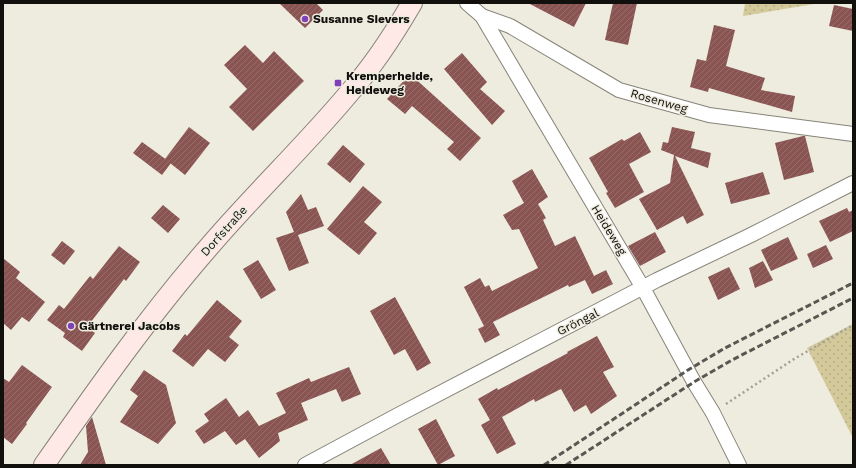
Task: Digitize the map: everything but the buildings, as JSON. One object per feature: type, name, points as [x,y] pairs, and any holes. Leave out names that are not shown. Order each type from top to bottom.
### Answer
[{"type":"main road","name":"Dorfstraße","points":[[44,465],[101,383],[157,308],[208,247],[351,92],[393,35],[412,3]]},
{"type":"street","name":"Heideweg","points":[[467,3],[482,16],[643,288],[694,382],[713,413],[739,465]]},
{"type":"street","name":"Rosenweg","points":[[482,16],[510,26],[618,90],[709,115],[853,134]]},
{"type":"street","name":"Gröngal","points":[[305,465],[657,280],[751,235],[853,183]]},
{"type":"path","points":[[713,413],[794,359],[853,325]]},
{"type":"shaded area","points":[[745,3],[820,3],[743,16]]},
{"type":"shaded area","points":[[853,324],[853,438],[807,348]]},
{"type":"railway","points":[[544,465],[688,370],[725,348],[853,283]]},
{"type":"railway","points":[[566,465],[694,382],[732,360],[853,298]]},
{"type":"place","name":"Susanne Sievers","points":[[305,19]]},
{"type":"place","name":"Kremperheide, Heideweg","points":[[338,83]]},
{"type":"place","name":"Gärtnerei Jacobs","points":[[71,326]]}]
